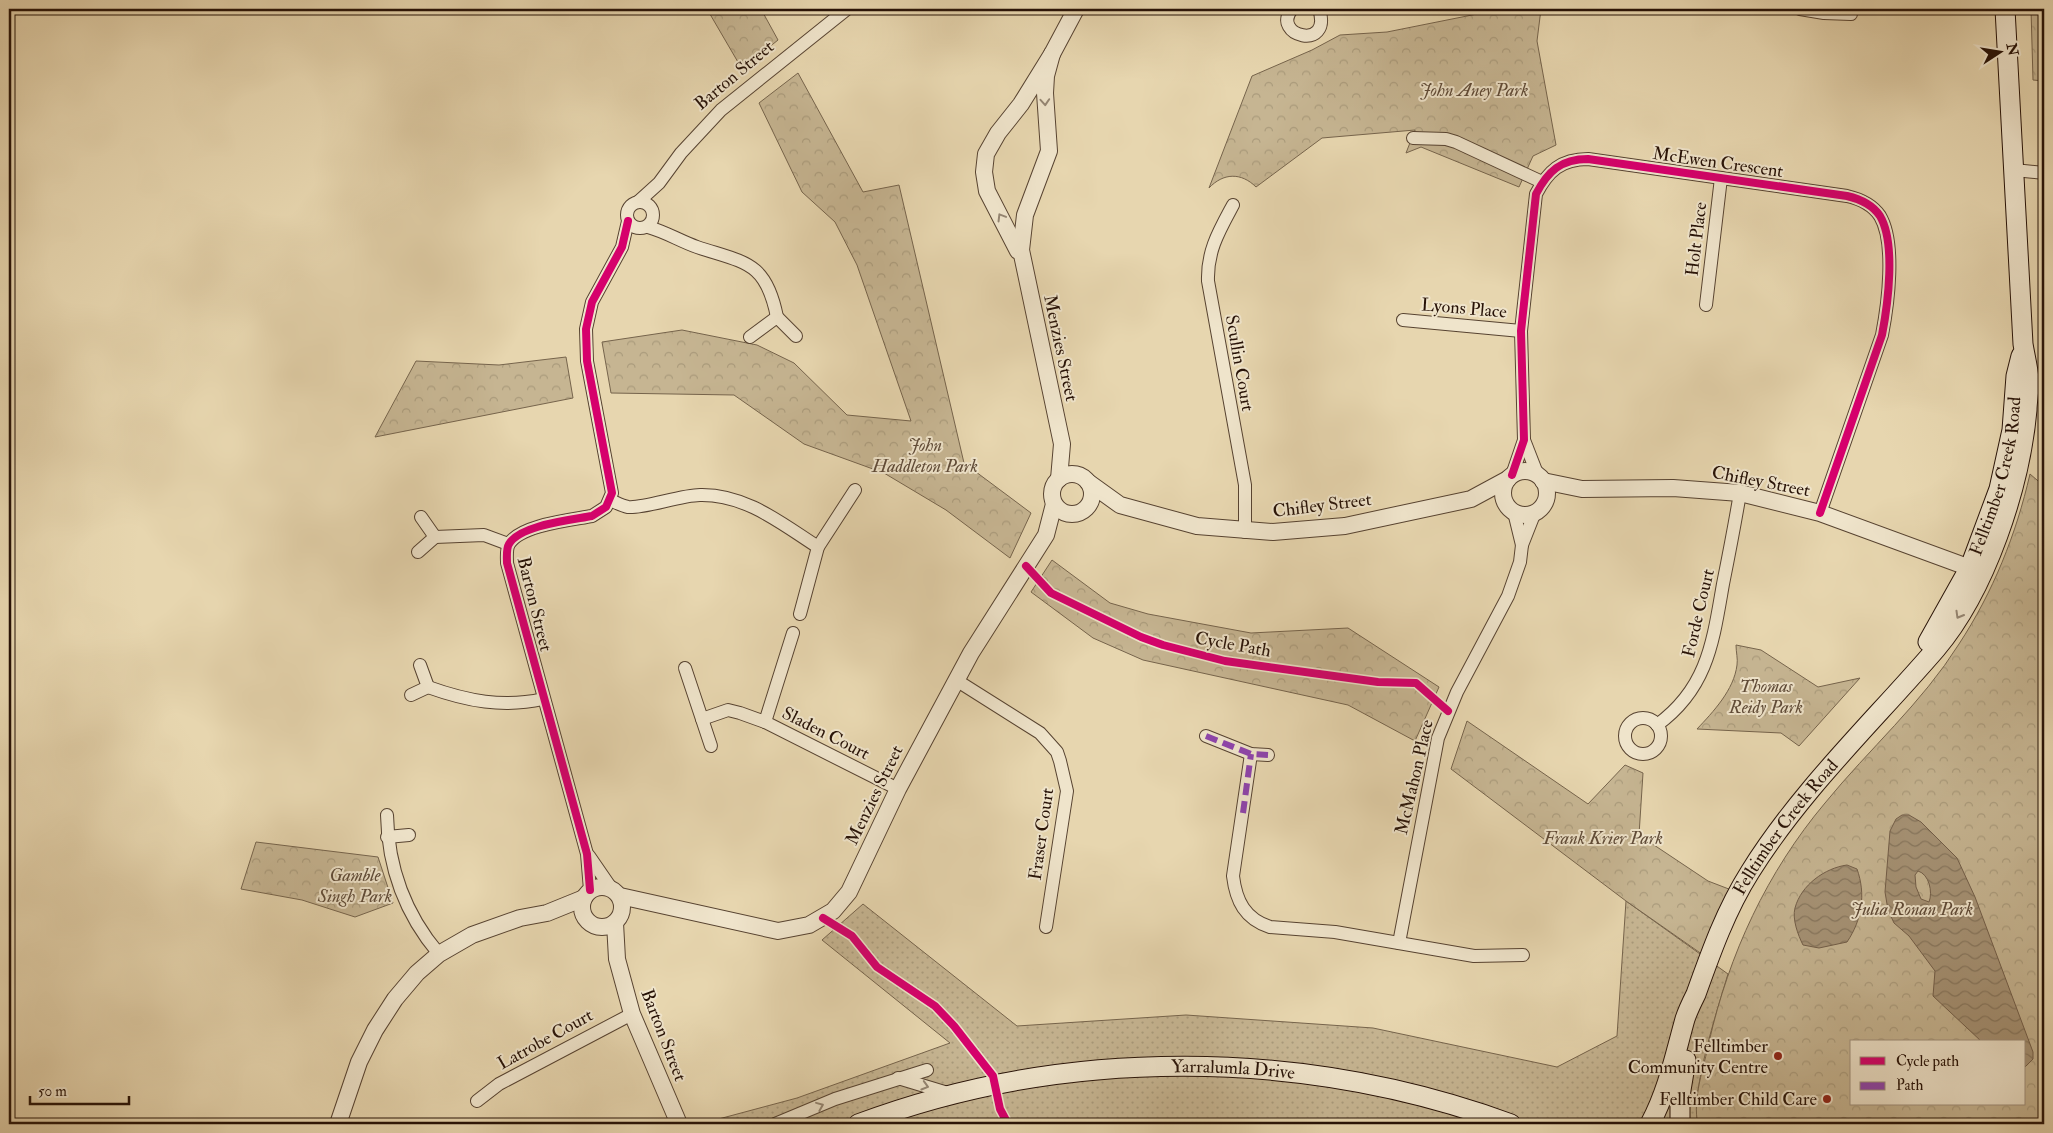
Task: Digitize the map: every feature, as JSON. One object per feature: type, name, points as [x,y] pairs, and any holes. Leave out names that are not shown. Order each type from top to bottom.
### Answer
[{"type":"main road","name":"Felltimber Creek Road","points":[[1650,1124],[1664,1096],[1686,1017],[1722,924],[1750,872],[1781,828],[1906,680],[1936,649],[1954,623],[1976,570],[2007,456],[2012,430],[2016,376],[2023,344],[2005,9]]},
{"type":"main road","name":"Felltimber Creek Road","points":[[1680,1124],[1680,1096],[1695,1020],[1695,995]]},
{"type":"main road","name":"Yarralumla Drive","points":[[858,1124],[952,1094],[1002,1083],[1086,1071],[1157,1067],[1237,1068],[1356,1082],[1440,1101],[1511,1124]]},
{"type":"street","name":"Barton Street","points":[[638,202],[658,184],[681,152],[720,110],[848,9]]},
{"type":"street","name":"Menzies Street","points":[[1059,479],[1062,444],[1022,260],[1008,228],[989,196],[984,176],[986,157],[998,133],[1021,104],[1052,54],[1076,9]]},
{"type":"street","points":[[1292,9],[1288,20],[1290,28],[1295,34],[1310,36],[1317,31],[1321,24],[1319,9]]},
{"type":"street","points":[[1800,9],[1824,13],[1851,14]]},
{"type":"street","name":"Menzies Street","points":[[1022,260],[1023,222],[1049,151],[1050,139],[1045,92],[1046,76],[1052,54]]},
{"type":"street","points":[[1413,138],[1446,139],[1456,142],[1542,182]]},
{"type":"street","name":"McEwen Crescent","points":[[1510,477],[1524,440],[1521,331],[1536,194],[1542,182],[1558,164],[1577,159],[1721,178],[1860,200],[1879,214],[1885,226],[1887,239],[1887,288],[1882,335],[1820,513]]},
{"type":"street","points":[[2014,170],[2044,174]]},
{"type":"street","name":"Holt Place","points":[[1706,305],[1721,178]]},
{"type":"street","name":"Barton Street","points":[[649,220],[658,184]]},
{"type":"street","points":[[796,336],[777,317],[771,293],[756,271],[734,257],[690,244],[667,232],[649,220],[647,204],[638,202],[628,209],[628,221],[622,246],[592,302],[585,339],[592,394],[611,483],[610,500],[629,507],[690,495],[719,496],[735,500],[761,511],[818,548]]},
{"type":"street","name":"Scullin Court","points":[[1233,205],[1212,242],[1208,281],[1245,485],[1245,532]]},
{"type":"street","points":[[628,221],[633,227],[649,220]]},
{"type":"street","points":[[622,246],[649,220]]},
{"type":"street","points":[[750,336],[777,317]]},
{"type":"street","name":"Lyons Place","points":[[1403,320],[1521,331]]},
{"type":"street","name":"McEwen Crescent","points":[[1524,440],[1541,478]]},
{"type":"street","name":"Menzies Street","points":[[1062,444],[1086,480]]},
{"type":"street","points":[[1525,471],[1541,478],[1546,493],[1539,508],[1528,514],[1512,510],[1505,503],[1503,490],[1510,477],[1525,471]]},
{"type":"street","points":[[1071,474],[1086,480],[1091,488],[1091,501],[1077,513],[1058,510],[1054,504],[1052,491],[1059,479],[1071,474]]},
{"type":"street","name":"Chifley Street","points":[[1086,480],[1120,504],[1197,526],[1245,532],[1305,531],[1345,526],[1471,499],[1510,477]]},
{"type":"street","name":"Chifley Street","points":[[1541,478],[1582,489],[1673,488],[1740,493],[1820,513],[1976,570]]},
{"type":"street","name":"Chifley Street","points":[[1539,508],[1582,489]]},
{"type":"street","points":[[800,614],[818,548],[855,490]]},
{"type":"street","name":"Forde Court","points":[[1657,725],[1674,711],[1689,693],[1710,653],[1740,493]]},
{"type":"street","name":"Chifley Street","points":[[1471,499],[1512,510]]},
{"type":"street","name":"Barton Street","points":[[587,894],[587,854],[507,563],[508,544],[522,532],[600,513],[610,500]]},
{"type":"street","name":"Menzies Street","points":[[615,892],[654,903],[778,931],[809,925],[833,910],[849,892],[898,789],[956,680],[1046,535],[1054,504]]},
{"type":"street","name":"Chifley Street","points":[[1077,513],[1120,504]]},
{"type":"street","name":"McMahon Place","points":[[1399,943],[1438,738],[1456,692],[1502,610],[1514,580],[1522,545],[1539,508]]},
{"type":"street","name":"McMahon Place","points":[[1512,510],[1522,545]]},
{"type":"street","name":"Menzies Street","points":[[1046,535],[1077,513]]},
{"type":"street","points":[[421,516],[435,538]]},
{"type":"street","points":[[418,552],[435,538],[484,535],[508,544]]},
{"type":"street","name":"Sladen Court","points":[[765,722],[793,633]]},
{"type":"street","points":[[420,665],[428,687]]},
{"type":"street","points":[[685,668],[711,746]]},
{"type":"street","name":"Fraser Court","points":[[956,680],[1040,733],[1056,752],[1060,761],[1067,791],[1046,927]]},
{"type":"street","points":[[410,695],[428,687],[465,698],[499,704],[525,703],[543,699]]},
{"type":"street","name":"Sladen Court","points":[[702,719],[728,710],[765,722],[898,789]]},
{"type":"street","points":[[1206,736],[1251,754],[1268,756]]},
{"type":"street","points":[[1251,754],[1233,876],[1235,891],[1249,916],[1260,924],[1270,927],[1335,932],[1474,956],[1523,955]]},
{"type":"street","points":[[387,815],[387,837],[406,906],[427,940],[439,954]]},
{"type":"street","points":[[387,837],[410,835]]},
{"type":"street","name":"Barton Street","points":[[587,854],[615,892]]},
{"type":"street","points":[[338,1124],[360,1062],[375,1030],[417,973],[439,954],[472,935],[498,925],[520,918],[547,914],[597,887],[615,892],[622,909],[618,919]]},
{"type":"street","points":[[587,894],[582,905],[591,922]]},
{"type":"street","points":[[547,914],[591,922],[603,927],[654,903]]},
{"type":"street","name":"Barton Street","points":[[618,919],[617,959],[632,1014],[679,1124]]},
{"type":"street","name":"Barton Street","points":[[591,922],[617,959]]},
{"type":"street","name":"Latrobe Court","points":[[477,1101],[502,1083],[632,1014]]},
{"type":"street","points":[[775,1124],[835,1099],[926,1070]]},
{"type":"street","name":"Yarralumla Drive","points":[[898,1078],[952,1094]]},
{"type":"green space","points":[[707,9],[761,9],[778,40],[742,69]]},
{"type":"green space","name":"John Aney Park","points":[[1502,9],[1541,9],[1537,41],[1556,145],[1533,156],[1519,187],[1421,147],[1406,153],[1415,130],[1322,138],[1256,187],[1244,179],[1232,176],[1220,179],[1209,188],[1252,76],[1312,50],[1340,35],[1387,32]]},
{"type":"green space","points":[[2031,9],[2044,9],[2044,81],[2033,80]]},
{"type":"green space","name":"John Haddleton Park","points":[[798,73],[863,192],[899,185],[964,463],[1031,513],[1010,558],[946,510],[884,473],[804,444],[734,395],[611,393],[602,342],[682,330],[757,345],[794,363],[847,415],[911,421],[857,265],[835,222],[802,192],[759,103]]},
{"type":"green space","points":[[566,357],[573,398],[375,437],[416,361],[499,365]]},
{"type":"green space","name":"Julia Ronan Park","points":[[2030,474],[2044,486],[2044,1124],[1698,1124],[1696,1104],[1717,1009],[1739,946],[1768,886],[1804,829],[1842,783],[1929,686],[1959,644],[1993,583],[2018,519]]},
{"type":"green space","points":[[1052,560],[1110,603],[1148,614],[1251,633],[1348,628],[1439,687],[1415,741],[1348,705],[1143,660],[1093,638],[1031,592]]},
{"type":"green space","name":"Thomas Reidy Park","points":[[1736,645],[1761,650],[1818,687],[1860,678],[1799,746],[1781,733],[1697,729],[1722,700],[1732,683],[1737,665]]},
{"type":"green space","name":"Frank Krier Park","points":[[1467,721],[1588,804],[1625,765],[1643,773],[1639,835],[1708,881],[1734,891],[1706,957],[1626,901],[1451,769]]},
{"type":"green space","name":"Gamble Singh Park","points":[[256,842],[378,857],[393,903],[355,917],[302,900],[241,889]]},
{"type":"green space","points":[[1626,901],[1728,974],[1701,1071],[1698,1092],[1698,1124],[700,1124],[797,1098],[950,1043],[822,940],[863,904],[1017,1026],[1186,1015],[1373,1028],[1557,1067],[1617,1036]]},
{"type":"water","points":[[1902,815],[1909,815],[1921,822],[1957,858],[1975,897],[2033,1052],[2033,1059],[2026,1066],[2026,1040],[1980,1040],[1933,996],[1935,971],[1909,936],[1894,923],[1888,910],[1885,892],[1890,831],[1896,819]],"holes":[[[1918,871],[1925,876],[1931,893],[1929,902],[1921,899],[1916,887],[1915,875]]]},
{"type":"water","points":[[1847,865],[1857,869],[1862,897],[1859,916],[1852,934],[1847,942],[1819,948],[1803,945],[1797,932],[1794,917],[1798,900],[1808,885],[1822,874]]},
{"type":"marked path","points":[[1206,736],[1251,754],[1268,755]]},
{"type":"marked path","points":[[1243,813],[1251,754]]},
{"type":"cycle path","points":[[1512,475],[1524,440],[1521,331],[1536,194],[1545,179],[1556,168],[1570,161],[1588,159],[1847,196],[1865,203],[1880,216],[1885,228],[1889,257],[1888,291],[1882,335],[1820,513]]},
{"type":"cycle path","points":[[590,890],[587,854],[507,563],[507,548],[515,538],[524,532],[547,524],[592,516],[606,507],[612,493],[587,361],[586,329],[592,302],[622,247],[628,221]]},
{"type":"cycle path","name":"Cycle Path","points":[[1026,566],[1051,593],[1141,637],[1163,645],[1225,661],[1378,682],[1416,683],[1448,711]]},
{"type":"cycle path","points":[[823,918],[852,936],[877,967],[935,1006],[954,1026],[993,1076],[1000,1109],[1008,1124]]},
{"type":"place","name":"Felltimber Community Centre","points":[[1778,1056]]},
{"type":"place","name":"Felltimber Child Care","points":[[1827,1099]]}]
